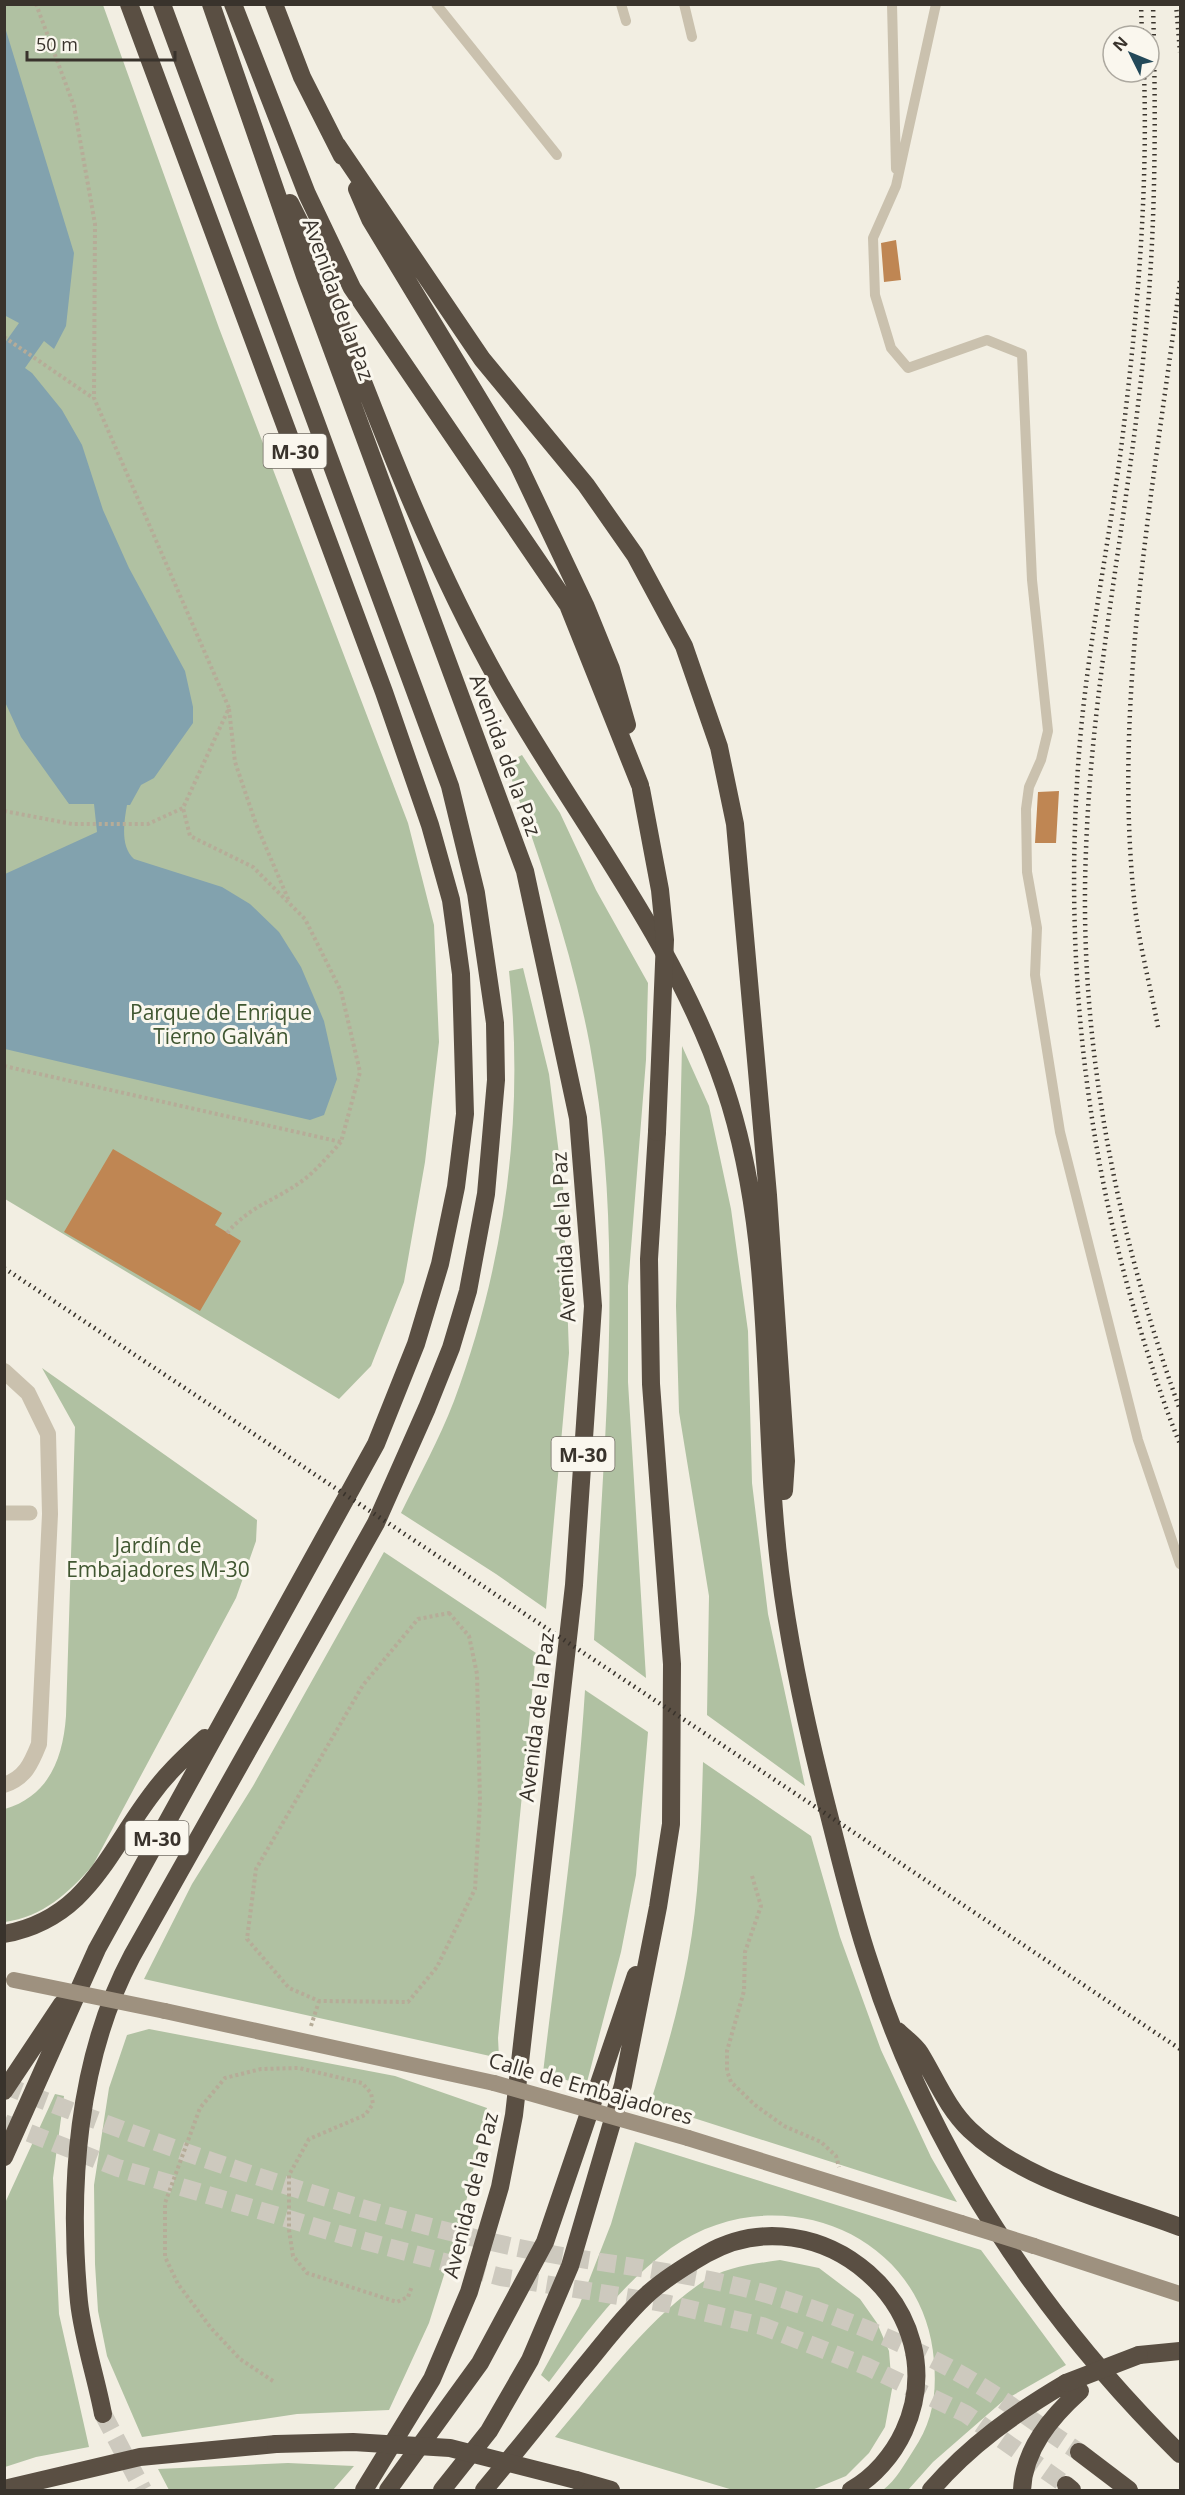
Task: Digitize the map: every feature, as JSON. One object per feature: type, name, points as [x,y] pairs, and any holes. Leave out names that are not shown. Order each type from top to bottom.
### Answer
[{"type":"highway","name":"M-30","points":[[4,2091],[97,1949],[218,1726],[376,1444],[416,1344],[440,1264],[456,1187],[465,1114],[463,1009],[451,900],[430,825],[384,692],[129,4]]},
{"type":"highway","points":[[103,2414],[79,2305],[76,2244],[78,2146],[87,2086],[102,2028],[117,1983],[376,1523],[427,1408],[451,1348],[468,1291],[486,1194],[496,1080],[495,1023],[487,961],[468,853],[450,786],[162,4]]},
{"type":"highway","name":"Avenida de la Paz","points":[[211,4],[309,287],[525,871],[578,1118],[593,1306],[574,1585],[549,1788],[514,2115],[500,2187],[469,2292],[432,2379],[364,2490]]},
{"type":"highway","points":[[233,4],[307,194],[352,288],[568,604],[640,787]]},
{"type":"highway","points":[[274,4],[302,78],[337,145],[370,219],[523,474],[585,605],[611,669],[632,741],[660,890],[665,940],[649,1259],[651,1384],[672,1664],[671,1824],[658,1907],[623,2085],[570,2266],[530,2360],[489,2431],[442,2490]]},
{"type":"highway","points":[[337,145],[482,359],[586,485],[635,555],[684,646],[719,747],[735,824],[768,1195],[786,1461],[780,1571]]},
{"type":"highway","points":[[263,151],[307,237],[406,493],[437,564],[498,681],[549,769],[658,938],[692,1002],[726,1090],[751,1188],[761,1287],[780,1571],[810,1741],[871,1969],[894,2027],[938,2128],[986,2214],[1053,2312],[1095,2365],[1180,2454]]},
{"type":"highway","points":[[4,1934],[43,1922],[78,1898],[92,1884],[168,1774],[218,1726]]},
{"type":"highway","points":[[388,2490],[480,2363],[545,2242],[658,1907]]},
{"type":"highway","points":[[4,2157],[97,1949]]},
{"type":"highway","points":[[894,2027],[919,2051],[933,2080],[969,2129],[998,2152],[1031,2172],[1180,2227]]},
{"type":"highway","points":[[484,2490],[604,2342],[650,2292],[707,2253],[745,2239],[765,2236],[806,2240],[844,2255],[861,2267],[891,2296],[911,2335],[916,2378],[908,2421],[887,2459],[850,2490]]},
{"type":"highway","points":[[931,2490],[980,2440],[1014,2414],[1073,2387],[1143,2360],[1180,2351]]},
{"type":"highway","points":[[1143,2360],[1180,2357]]},
{"type":"highway","points":[[1022,2490],[1027,2462],[1033,2446],[1061,2408],[1073,2387]]},
{"type":"highway","points":[[4,2489],[140,2457],[276,2444],[353,2442],[450,2448],[611,2490]]},
{"type":"highway","points":[[1079,2452],[1129,2490]]},
{"type":"main road","name":"Calle de Embajadores","points":[[9,1979],[494,2083],[688,2138],[1154,2283],[1180,2294]]},
{"type":"main road","name":"Calle de Embajadores","points":[[1154,2283],[1180,2287]]},
{"type":"street","points":[[4,1371],[28,1393],[48,1434],[50,1514],[39,1744],[30,1768],[14,1782],[4,1785]]},
{"type":"street","points":[[4,1513],[30,1514]]},
{"type":"lane","points":[[436,4],[556,155]]},
{"type":"lane","points":[[621,4],[626,21]]},
{"type":"lane","points":[[684,4],[692,37]]},
{"type":"lane","points":[[892,4],[896,186]]},
{"type":"lane","points":[[936,4],[896,186],[873,238],[875,295],[891,348],[908,368],[987,340],[1022,354],[1032,580],[1048,731],[1041,760],[1029,787],[1026,809],[1027,872],[1037,928],[1035,975],[1060,1132],[1138,1440],[1180,1564]]},
{"type":"path","points":[[36,4],[74,106],[95,224],[94,398],[229,708],[235,762],[255,824],[291,905]]},
{"type":"path","points":[[4,337],[94,398]]},
{"type":"path","points":[[227,1233],[241,1216],[255,1206],[266,1204],[304,1180],[341,1142],[360,1072],[341,991],[305,919],[253,867],[190,836],[183,808],[229,708]]},
{"type":"path","points":[[4,811],[72,824],[148,824],[183,808]]},
{"type":"path","points":[[4,1066],[341,1142]]},
{"type":"path","points":[[449,1613],[469,1636],[477,1674],[480,1802],[476,1889],[437,1966],[408,2002],[319,2001],[289,1988],[247,1939],[256,1869],[363,1685],[418,1619],[449,1613]]},
{"type":"path","points":[[752,1876],[761,1906],[745,1952],[744,1991],[727,2051],[727,2071],[731,2082],[784,2126],[821,2142],[836,2156],[840,2168]]},
{"type":"path","points":[[273,2381],[240,2359],[211,2328],[178,2284],[165,2257],[165,2203],[200,2108],[225,2078],[261,2069],[299,2068],[362,2083],[371,2093],[373,2104],[365,2115],[309,2139],[289,2175],[289,2230],[293,2256],[308,2273],[397,2302],[408,2296],[412,2286]]},
{"type":"green space","name":"Parque de Enrique Tierno Galván","points":[[5,5],[103,5],[219,328],[408,823],[434,925],[439,1042],[425,1162],[404,1282],[371,1366],[339,1399],[5,1199]]},
{"type":"green space","points":[[522,755],[560,813],[596,890],[648,983],[646,1060],[628,1286],[628,1382],[646,1678],[594,1640],[609,1343],[607,1194],[601,1120],[590,1046],[574,974],[554,903],[506,763]]},
{"type":"green space","points":[[523,968],[549,1074],[563,1186],[569,1353],[546,1609],[401,1513],[454,1401],[472,1349],[498,1243],[507,1189],[512,1135],[513,1025],[509,971]]},
{"type":"green space","points":[[682,1046],[709,1106],[731,1209],[748,1331],[752,1483],[768,1614],[805,1786],[707,1715],[709,1596],[679,1412],[676,1306]]},
{"type":"green space","name":"Jardín de Embajadores M-30","points":[[42,1368],[257,1520],[256,1541],[236,1598],[93,1865],[54,1902],[31,1915],[5,1922],[5,1809],[33,1795],[51,1773],[61,1746],[66,1716],[75,1427]]},
{"type":"green space","points":[[384,1552],[536,1653],[498,2038],[499,2058],[144,1979],[192,1884],[253,1786]]},
{"type":"green space","points":[[585,1690],[648,1732],[636,1875],[621,1952],[586,2086],[543,2073],[572,1834]]},
{"type":"green space","points":[[703,1762],[811,1836],[840,1937],[881,2050],[931,2157],[957,2202],[650,2104],[676,2014],[692,1934],[699,1861]]},
{"type":"green space","points":[[149,2029],[395,2076],[487,2108],[464,2211],[429,2323],[389,2410],[297,2414],[142,2437],[107,2356],[98,2311],[94,2185],[109,2088],[127,2035]]},
{"type":"green space","points":[[55,2094],[64,2096],[53,2178],[59,2314],[89,2447],[36,2457],[5,2467],[5,2203]]},
{"type":"green space","points":[[635,2142],[981,2250],[1066,2365],[1003,2401],[933,2462],[908,2490],[883,2490],[900,2472],[919,2441],[932,2409],[935,2386],[934,2361],[924,2316],[903,2278],[874,2248],[837,2228],[797,2217],[754,2216],[711,2227],[671,2248],[653,2262],[605,2310],[549,2382],[541,2375],[579,2306],[611,2224]]},
{"type":"green space","points":[[780,2260],[819,2268],[860,2299],[877,2323],[889,2351],[892,2389],[885,2427],[869,2453],[846,2476],[812,2490],[733,2490],[555,2437],[624,2355],[680,2298],[719,2273]]},
{"type":"green space","points":[[288,2463],[354,2466],[333,2490],[169,2490],[158,2469]]},
{"type":"water","points":[[4,24],[74,253],[66,326],[54,349],[44,341],[25,368],[32,373],[62,410],[82,445],[103,510],[129,568],[185,671],[193,707],[193,723],[154,778],[141,785],[130,805],[127,805],[125,841],[134,859],[222,887],[250,904],[279,932],[301,967],[324,1021],[337,1079],[324,1115],[310,1120],[5,1049],[5,874],[97,832],[94,804],[69,804],[21,737],[5,702],[4,344],[19,323],[4,315]]},
{"type":"building","points":[[896,240],[901,280],[884,282],[881,243]]},
{"type":"building","points":[[1059,791],[1056,843],[1035,843],[1038,792]]},
{"type":"building","points":[[113,1149],[222,1213],[215,1225],[241,1241],[200,1311],[64,1232]]},
{"type":"tunnel","points":[[4,2085],[192,2155],[319,2196],[449,2232],[546,2253],[709,2280],[800,2305],[882,2335],[960,2373],[1079,2452]]},
{"type":"tunnel","points":[[4,2123],[118,2168],[342,2235],[501,2277],[669,2304],[762,2326],[868,2367],[966,2414],[1066,2485]]},
{"type":"tunnel","points":[[103,2414],[143,2490]]},
{"type":"railway","points":[[1141,4],[1142,24]]},
{"type":"railway","points":[[1153,4],[1154,172],[1149,298],[1138,404],[1096,722],[1086,850],[1085,921],[1088,993],[1095,1064],[1106,1134],[1137,1274],[1180,1410]]},
{"type":"railway","points":[[1176,4],[1180,52]]},
{"type":"railway","points":[[1144,84],[1143,211],[1137,303],[1122,441],[1083,714],[1075,826],[1074,899],[1083,1046],[1092,1118],[1105,1190],[1121,1261],[1141,1332],[1180,1444]]},
{"type":"railway","points":[[1158,1027],[1141,946],[1134,898],[1129,821],[1129,744],[1140,588],[1180,281]]},
{"type":"railway","points":[[4,1268],[1180,2049]]}]
